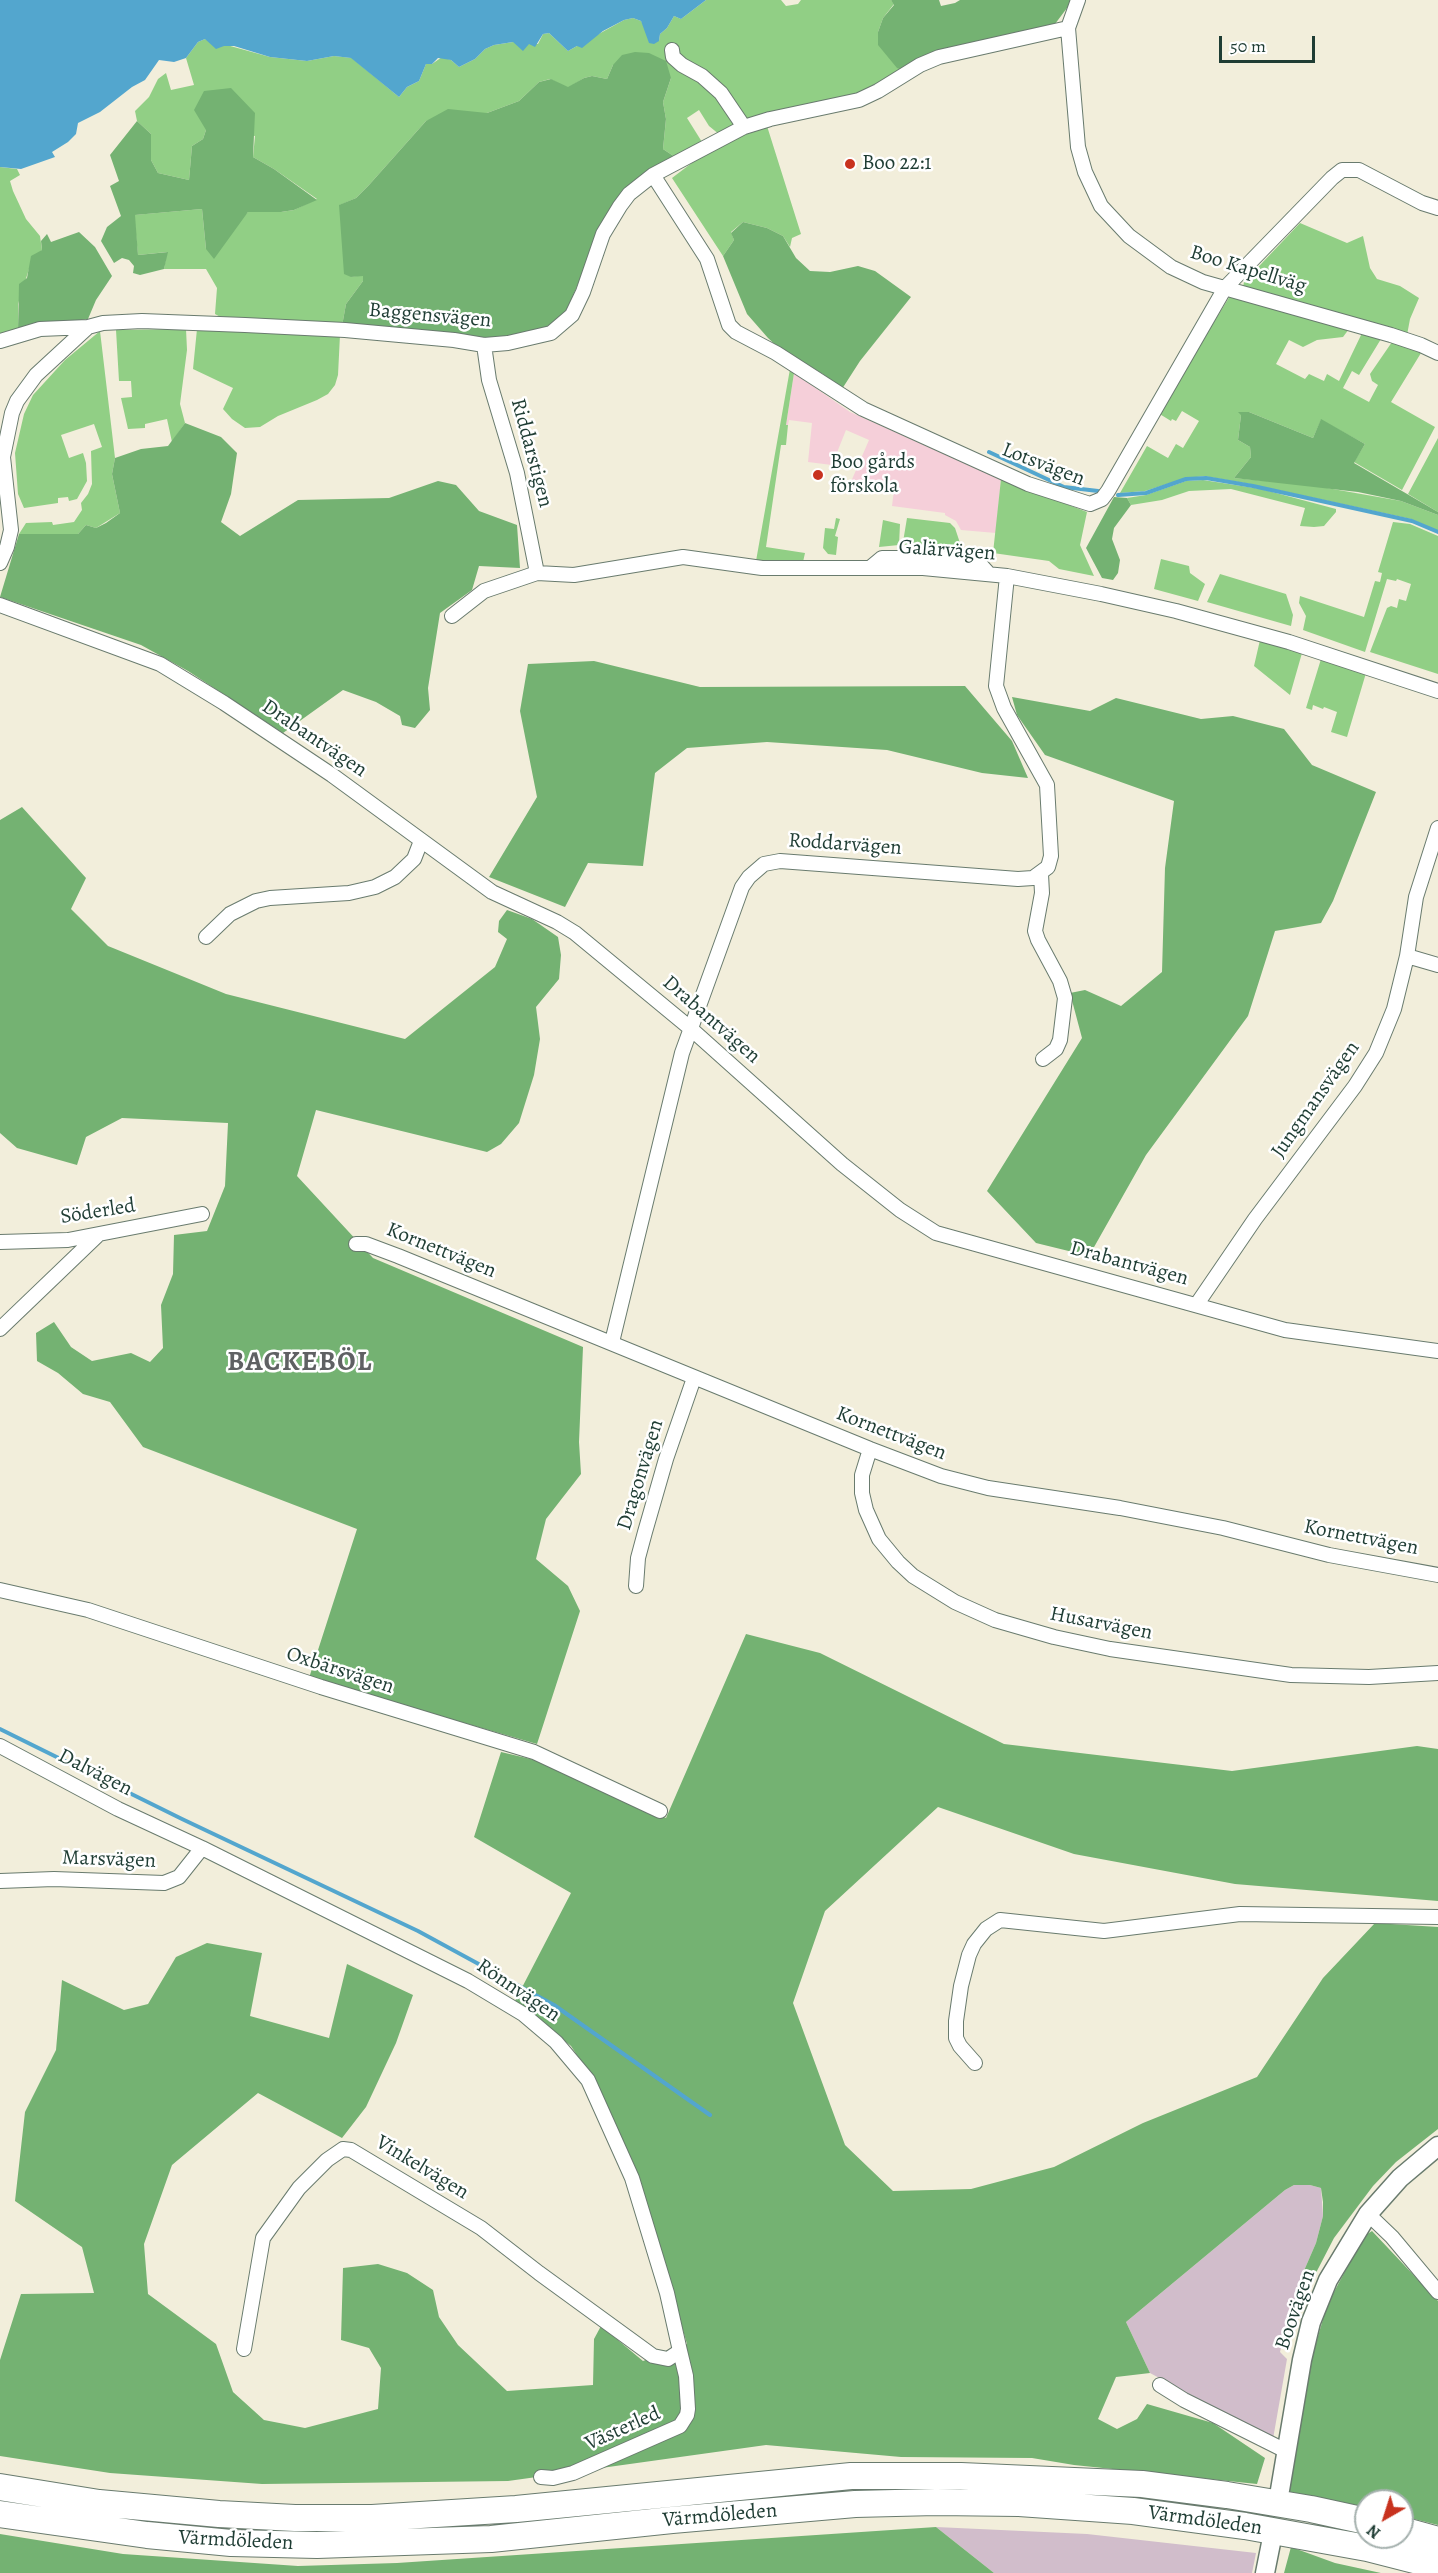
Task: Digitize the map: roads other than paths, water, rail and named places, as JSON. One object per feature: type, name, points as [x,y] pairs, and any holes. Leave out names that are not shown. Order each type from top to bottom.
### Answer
[{"type":"highway","name":"Värmdöleden","points":[[0,2487],[99,2503],[219,2514],[295,2518],[372,2518],[516,2509],[741,2485],[851,2476],[961,2476],[1142,2484],[1227,2494],[1354,2519]]},
{"type":"highway","name":"Värmdöleden","points":[[0,2514],[157,2536],[231,2543],[317,2545],[491,2539],[855,2504],[1019,2503],[1133,2511],[1245,2526],[1366,2548],[1438,2566]]},
{"type":"highway","points":[[1414,2533],[1438,2540]]},
{"type":"street","points":[[1068,28],[1078,0]]},
{"type":"street","name":"Baggensvägen","points":[[0,341],[40,329],[142,321],[345,330],[484,345],[533,339],[561,327],[572,315],[583,292],[603,234],[629,194],[653,175],[744,127],[770,119],[859,100],[920,65],[939,57],[1068,28]]},
{"type":"street","name":"Boo Kapellväg","points":[[1068,28],[1078,147],[1093,192],[1115,223],[1152,255],[1186,275],[1391,335],[1438,353]]},
{"type":"street","points":[[672,50],[673,57],[682,65],[702,76],[721,93],[744,127]]},
{"type":"street","name":"Lotsvägen","points":[[653,175],[707,259],[729,325],[736,332],[776,353],[847,401],[863,409],[1028,484],[1082,503],[1096,503],[1108,490],[1225,288],[1342,170],[1359,170],[1422,203],[1438,208]]},
{"type":"street","points":[[0,563],[11,530],[3,457],[12,413],[17,401],[36,375],[88,327]]},
{"type":"street","name":"Riddarstigen","points":[[484,345],[489,380],[517,473],[537,573]]},
{"type":"street","name":"Galärvägen","points":[[452,616],[484,591],[537,573],[574,575],[683,557],[762,568],[923,568],[1007,576],[1101,594],[1196,616],[1289,642],[1438,691]]},
{"type":"street","points":[[1007,576],[996,686],[1004,708],[1047,785],[1051,856],[1048,867],[1041,874],[1042,893],[1035,931],[1060,981],[1065,998],[1060,1040],[1053,1052],[1043,1059]]},
{"type":"street","name":"Drabantvägen","points":[[0,605],[160,664],[224,703],[332,775],[492,892],[557,922],[575,933],[690,1028],[842,1164],[919,1223],[947,1236],[1285,1330],[1438,1351]]},
{"type":"street","name":"Jungmansvägen","points":[[1197,1304],[1255,1219],[1369,1068],[1389,1025],[1407,956],[1416,897],[1438,828]]},
{"type":"street","points":[[206,937],[230,914],[256,901],[270,898],[349,894],[375,887],[395,877],[414,859],[421,841]]},
{"type":"street","name":"Roddarvägen","points":[[612,1342],[677,1069],[742,887],[756,869],[764,864],[780,861],[1018,879],[1033,878],[1041,874]]},
{"type":"street","points":[[1407,956],[1438,964]]},
{"type":"street","name":"Söderled","points":[[0,1242],[68,1240],[202,1214]]},
{"type":"street","points":[[0,1329],[99,1235]]},
{"type":"street","name":"Kornettvägen","points":[[356,1244],[366,1244],[398,1256],[612,1342],[694,1378],[941,1476],[988,1488],[1120,1508],[1223,1528],[1329,1555],[1438,1575]]},
{"type":"street","name":"Dragonvägen","points":[[636,1587],[640,1549],[666,1459],[694,1378]]},
{"type":"street","name":"Husarvägen","points":[[870,1449],[862,1474],[862,1493],[866,1510],[879,1539],[913,1576],[955,1602],[995,1620],[1054,1637],[1110,1649],[1291,1675],[1369,1677],[1438,1673]]},
{"type":"street","name":"Oxbärsvägen","points":[[0,1590],[88,1610],[321,1687],[534,1752],[660,1811]]},
{"type":"street","name":"Dalvägen","points":[[0,1746],[118,1809],[173,1834]]},
{"type":"street","name":"Rönnvägen","points":[[173,1834],[468,1981],[523,2014],[572,2058],[591,2087],[632,2178],[668,2294],[680,2351]]},
{"type":"street","name":"Marsvägen","points":[[0,1881],[164,1883],[179,1876],[202,1848]]},
{"type":"street","points":[[975,2063],[956,2038],[961,1986],[974,1944],[986,1929],[1000,1920],[1104,1931],[1240,1914],[1438,1917]]},
{"type":"street","name":"Boovägen","points":[[1280,2490],[1302,2360],[1318,2302],[1339,2258],[1368,2214],[1400,2178],[1438,2146]]},
{"type":"street","name":"Vinkelvägen","points":[[244,2349],[262,2238],[299,2188],[327,2160],[343,2149],[351,2150],[481,2228],[539,2274],[653,2356],[668,2359],[680,2351]]},
{"type":"street","points":[[1368,2214],[1392,2237],[1438,2292]]},
{"type":"street","name":"Västerled","points":[[542,2477],[553,2478],[573,2474],[680,2427],[688,2409],[686,2376],[680,2351]]},
{"type":"street","points":[[1160,2385],[1184,2400],[1286,2451]]},
{"type":"street","points":[[1265,2573],[1271,2543]]},
{"type":"water","points":[[0,0],[706,0],[681,19],[674,16],[667,28],[660,34],[659,41],[654,44],[649,43],[641,21],[633,18],[603,31],[582,48],[577,46],[568,51],[549,33],[543,34],[535,47],[529,44],[523,51],[513,42],[494,45],[459,67],[451,60],[438,58],[432,64],[426,64],[419,81],[407,87],[399,97],[351,58],[334,56],[307,61],[270,57],[234,46],[216,49],[205,39],[198,42],[186,58],[174,62],[159,60],[145,80],[132,87],[100,112],[78,123],[76,134],[52,152],[55,157],[21,169],[0,167]]},
{"type":"waterway","points":[[989,452],[1064,487],[1098,491]]},
{"type":"waterway","points":[[1118,495],[1146,493],[1186,479],[1206,478],[1412,521],[1438,532]]},
{"type":"waterway","points":[[0,1729],[182,1819],[418,1931],[554,2005],[710,2115]]},
{"type":"place","name":"Boo 22:1","points":[[850,164]]},
{"type":"place","name":"Boo gårds förskola","points":[[818,475]]},
{"type":"district","name":"BACKEBÖL","points":[[300,1363]]}]
